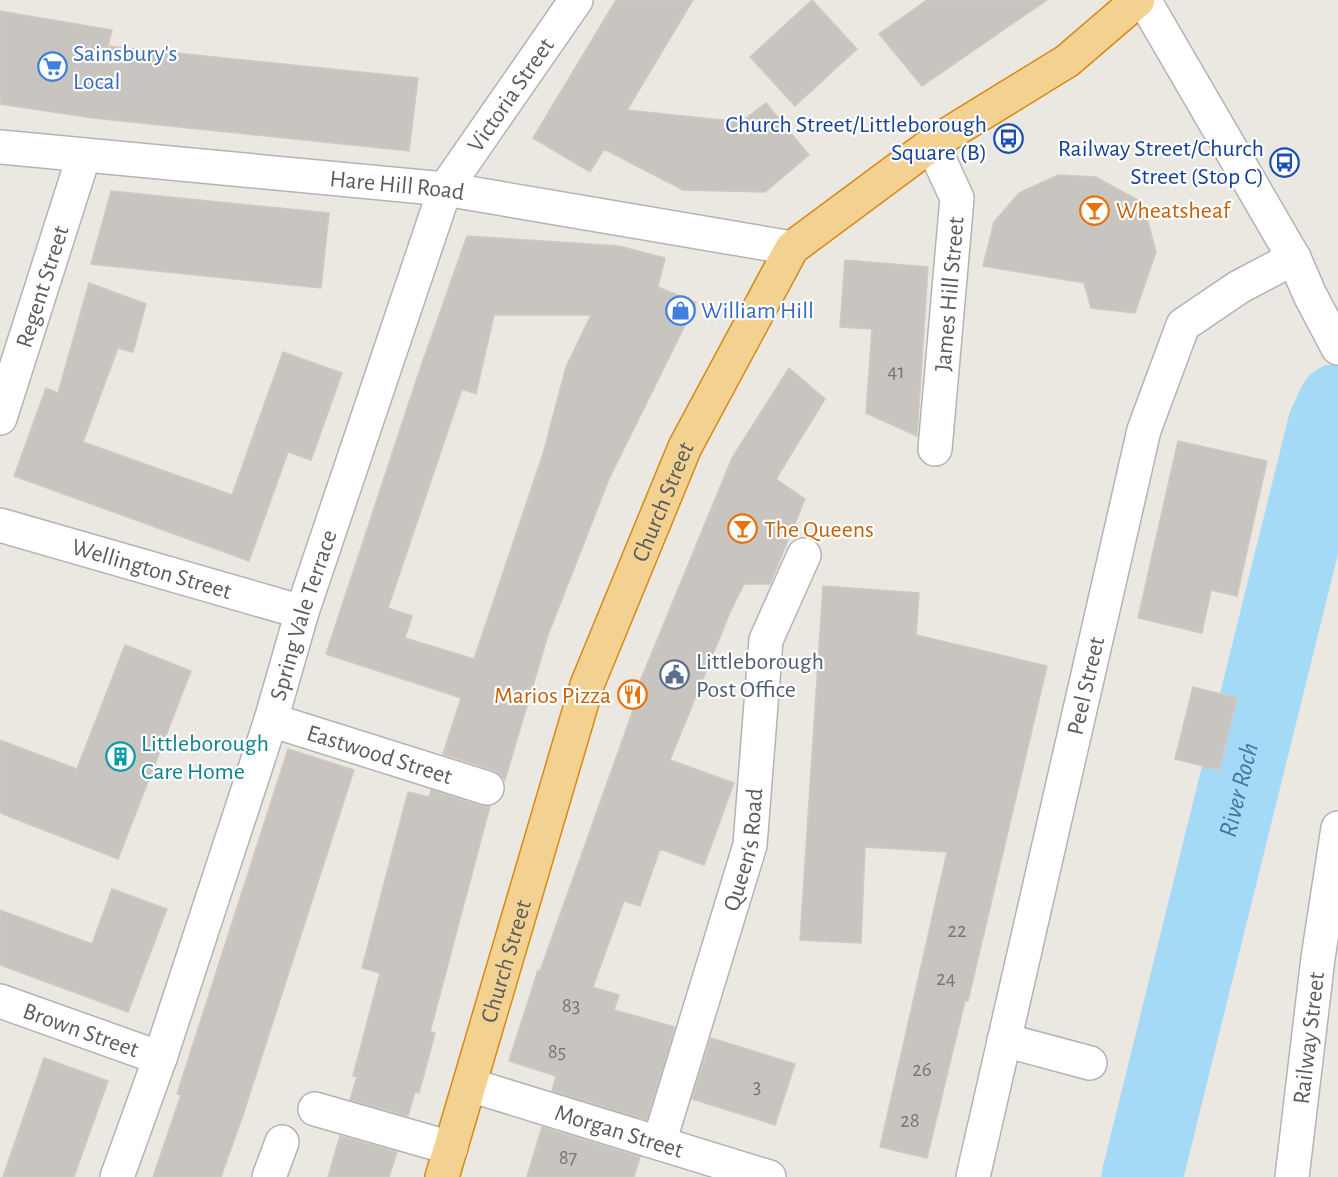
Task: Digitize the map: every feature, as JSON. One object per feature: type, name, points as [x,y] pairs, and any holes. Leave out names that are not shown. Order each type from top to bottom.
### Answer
[{"type":"highway","name":"Church Street","points":[[446,1162],[587,685],[685,447],[792,248],[932,144],[1067,61],[1138,0]]},
{"type":"street","name":"Victoria Street","points":[[445,189],[576,0]]},
{"type":"street","points":[[1144,0],[1294,258],[1310,295],[1338,348]]},
{"type":"street","name":"James Hill Street","points":[[932,144],[957,198],[936,449]]},
{"type":"street","name":"Hare Hill Road","points":[[0,147],[445,189],[792,248]]},
{"type":"street","name":"Regent Street","points":[[0,418],[84,155]]},
{"type":"street","name":"Spring Vale Terrace","points":[[117,1177],[160,1058],[271,720],[302,612],[445,189]]},
{"type":"street","name":"Peel Street","points":[[973,1177],[1144,430],[1183,325],[1239,287],[1294,258]]},
{"type":"street","name":"Wellington Street","points":[[0,525],[302,612]]},
{"type":"street","name":"Queen's Road","points":[[659,1143],[750,845],[766,640],[804,555]]},
{"type":"street","name":"Eastwood Street","points":[[271,720],[487,788]]},
{"type":"street","name":"Railway Street","points":[[1292,1177],[1318,958],[1338,828]]},
{"type":"street","name":"Brown Street","points":[[0,1001],[160,1058]]},
{"type":"street","points":[[1004,1040],[1090,1063]]},
{"type":"street","name":"Morgan Street","points":[[470,1086],[659,1143],[728,1171],[769,1177]]},
{"type":"street","points":[[315,1109],[446,1162]]},
{"type":"street","points":[[269,1177],[282,1142]]},
{"type":"building","points":[[616,0],[693,0],[627,110],[741,122],[766,103],[809,155],[765,192],[683,190],[604,149],[590,172],[533,138]]},
{"type":"building","points":[[812,0],[857,49],[795,106],[750,57]]},
{"type":"building","points":[[927,0],[1047,0],[922,86],[879,34]]},
{"type":"building","points":[[0,11],[112,30],[108,46],[418,78],[409,151],[93,118],[0,104]]},
{"type":"building","points":[[1058,175],[1096,177],[1143,203],[1156,252],[1135,313],[1091,308],[1084,283],[983,266],[994,222],[1019,193]]},
{"type":"building","points":[[111,191],[329,213],[321,288],[91,264]]},
{"type":"building","points":[[467,236],[619,246],[665,258],[658,287],[696,303],[609,479],[548,635],[505,780],[493,770],[443,754],[461,698],[326,654],[419,372]],"holes":[[[494,315],[591,315],[566,367],[543,454],[474,659],[405,638],[412,616],[388,608],[462,389],[476,394]]]},
{"type":"building","points":[[845,260],[928,267],[917,436],[866,413],[872,329],[840,327]]},
{"type":"building","points":[[89,283],[146,304],[133,352],[118,348],[83,442],[232,495],[283,352],[342,373],[311,460],[288,452],[249,561],[14,476],[46,388],[58,393]]},
{"type":"building","points":[[789,368],[825,399],[776,479],[805,499],[770,584],[744,584],[731,610],[670,760],[734,783],[704,865],[660,849],[640,906],[624,901],[593,987],[619,995],[614,1010],[675,1027],[647,1120],[552,1091],[556,1076],[509,1061],[538,970],[540,971],[642,685],[639,684],[732,458]]},
{"type":"building","points":[[1178,441],[1267,461],[1237,596],[1211,590],[1202,633],[1138,618]]},
{"type":"building","points":[[823,586],[919,593],[916,635],[1047,666],[968,1001],[965,1001],[927,1158],[880,1147],[947,852],[865,847],[861,943],[800,940]]},
{"type":"building","name":"Littleborough Care Home","points":[[125,645],[191,671],[118,859],[0,813],[0,740],[77,769]]},
{"type":"building","points":[[1193,687],[1237,698],[1219,770],[1175,759]]},
{"type":"building","points":[[288,749],[354,770],[221,1177],[153,1177],[181,1095],[177,1094]]},
{"type":"building","points":[[431,790],[481,806],[490,806],[430,1032],[435,1033],[419,1093],[415,1092],[408,1116],[350,1100],[357,1077],[353,1076],[380,973],[362,968],[408,792],[429,797]]},
{"type":"building","points":[[112,889],[167,909],[128,1012],[0,965],[0,910],[92,944]]},
{"type":"building","points":[[711,1038],[795,1064],[775,1125],[692,1099]]},
{"type":"building","points":[[44,1058],[108,1081],[74,1177],[3,1177]]},
{"type":"building","points":[[542,1127],[640,1157],[634,1177],[527,1177]]},
{"type":"building","points":[[340,1136],[397,1152],[389,1177],[328,1177]]},
{"type":"waterway","name":"River Roch","points":[[1142,1177],[1328,426],[1338,404]]},
{"type":"place","name":"Sainsbury's Local","points":[[52,67]]},
{"type":"place","name":"Church Street/Littleborough Square (B)","points":[[1008,138]]},
{"type":"place","name":"Railway Street/Church Street (Stop C)","points":[[1285,162]]},
{"type":"place","name":"Wheatsheaf","points":[[1095,210]]},
{"type":"place","name":"William Hill","points":[[680,310]]},
{"type":"place","name":"The Queens","points":[[743,529]]},
{"type":"place","name":"Littleborough Post Office","points":[[675,675]]},
{"type":"place","name":"Marios Pizza","points":[[632,695]]},
{"type":"place","name":"Littleborough Care Home","points":[[120,757]]}]
